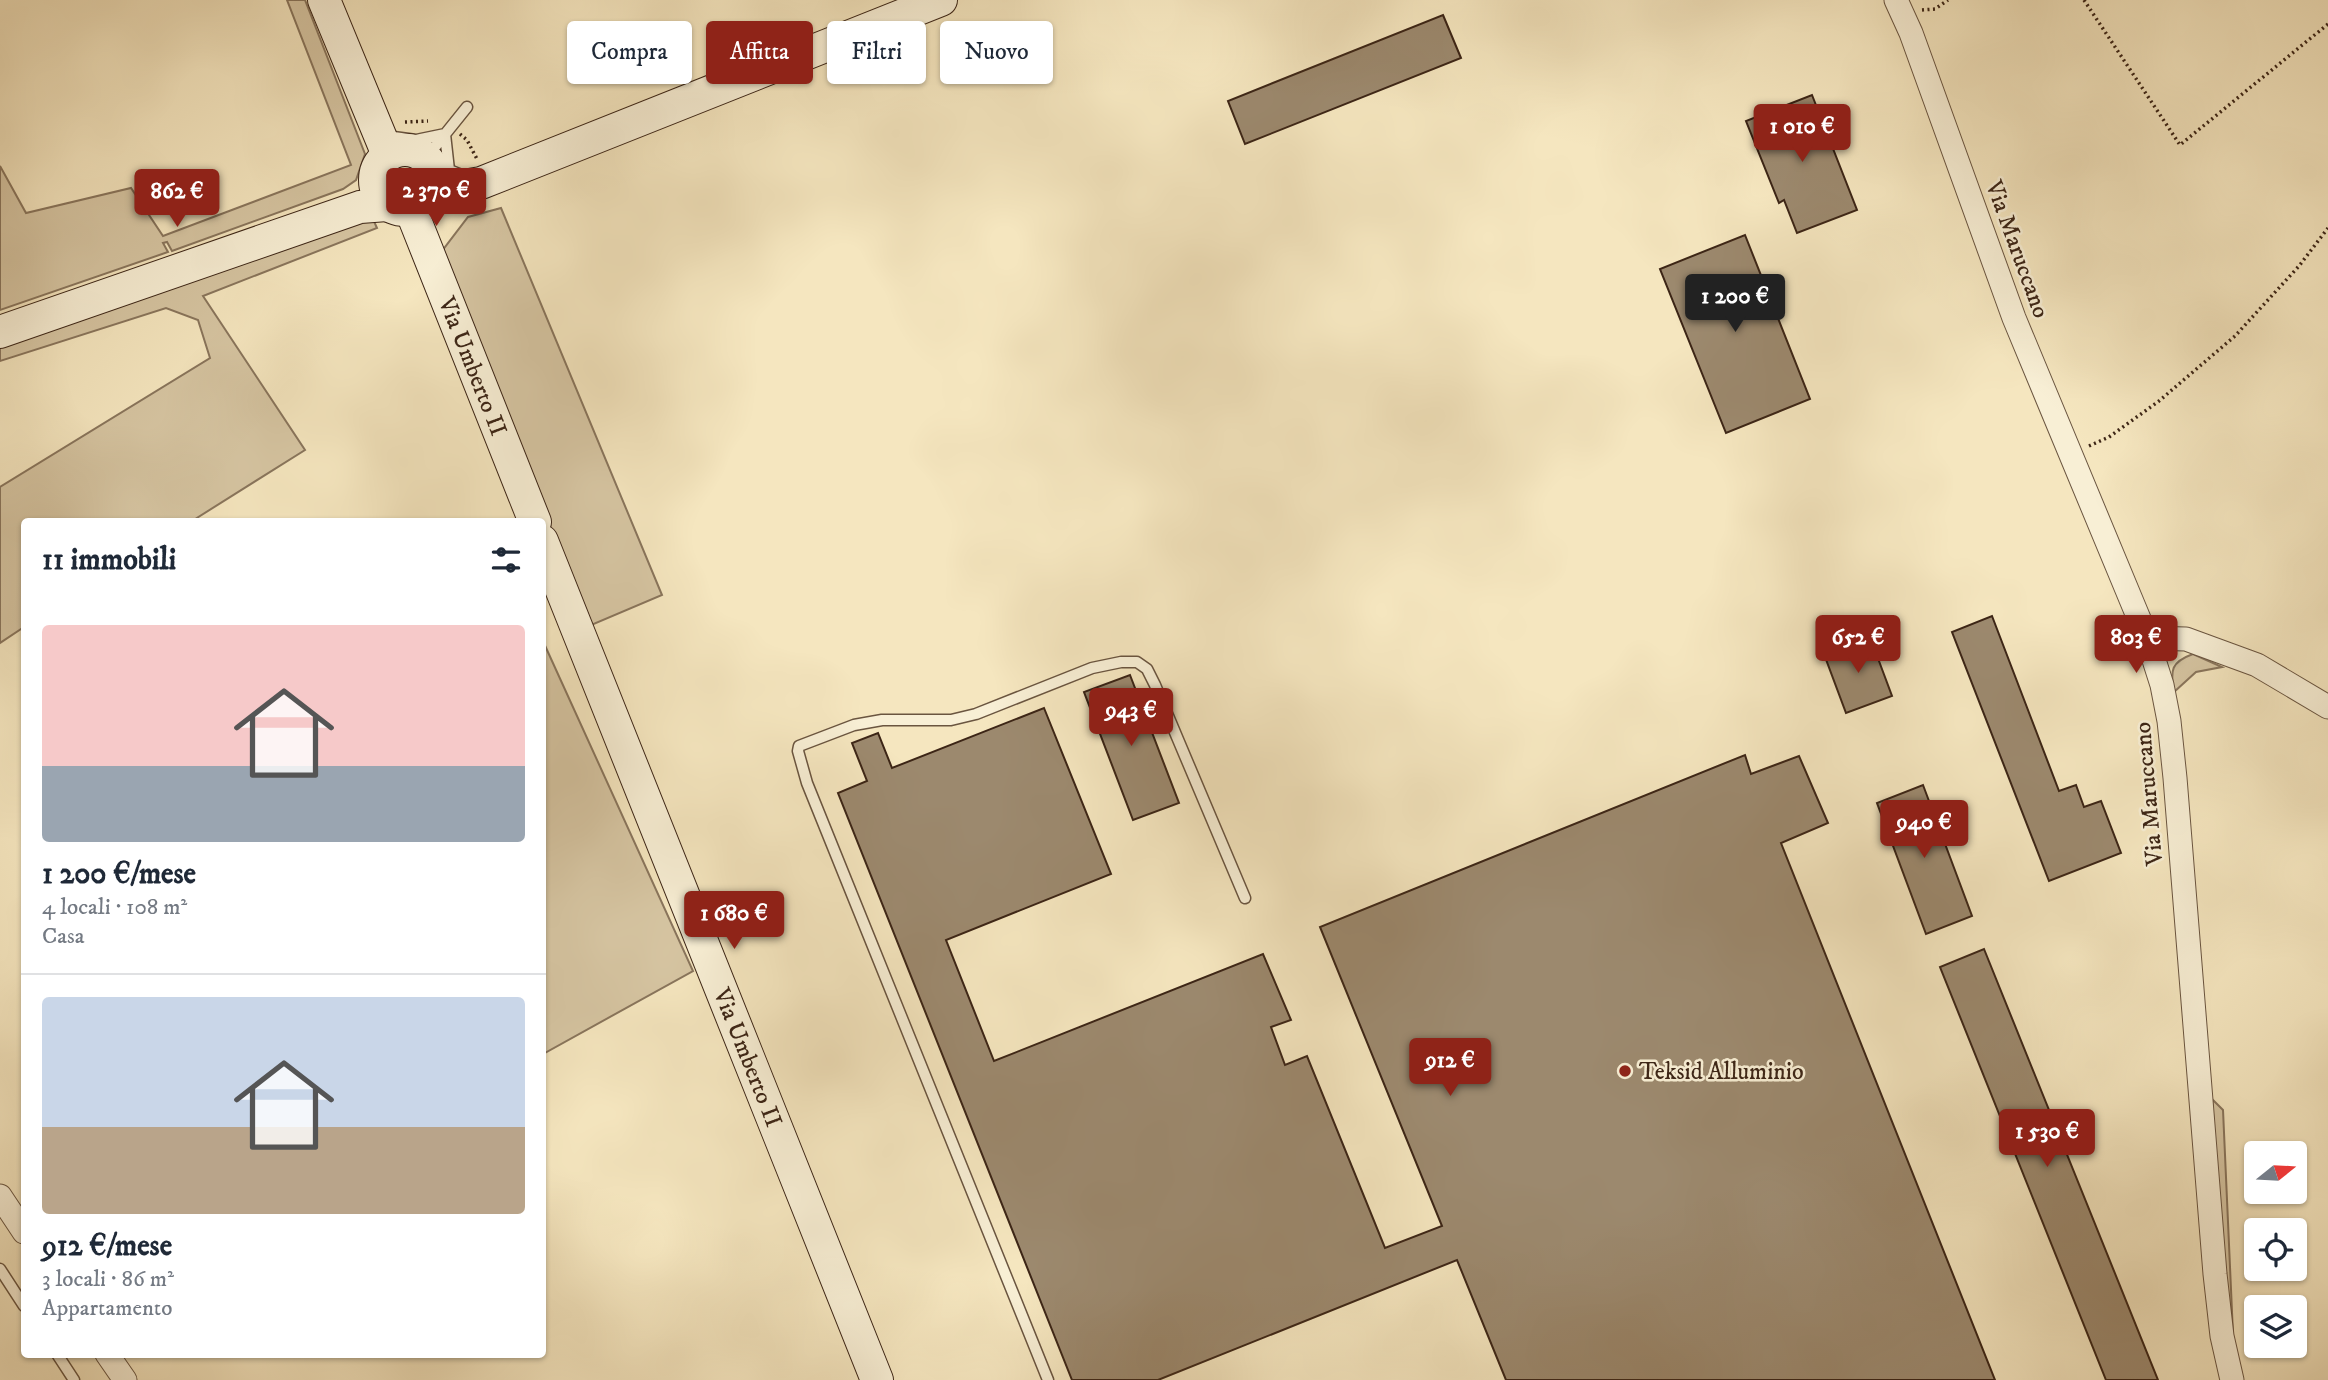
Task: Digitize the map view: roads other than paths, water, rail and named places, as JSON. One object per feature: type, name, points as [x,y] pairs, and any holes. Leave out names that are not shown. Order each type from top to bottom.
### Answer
[{"type":"street","name":"Via Umberto II","points":[[324,0],[388,177],[533,518]]},
{"type":"street","points":[[0,331],[360,207],[388,177],[401,150],[435,158],[458,187],[481,183],[941,0]]},
{"type":"street","name":"Via Maruccano","points":[[1896,0],[1911,33],[2014,318],[2147,638],[2162,685],[2169,721],[2215,1274],[2222,1336],[2232,1380]]},
{"type":"street","points":[[388,177],[423,205],[432,195],[435,158]]},
{"type":"street","points":[[0,318],[356,195],[388,177]]},
{"type":"street","name":"Via Umberto II","points":[[546,551],[877,1380]]},
{"type":"street","points":[[2147,638],[2186,639],[2257,665],[2328,707]]},
{"type":"street","points":[[0,1196],[21,1228]]},
{"type":"street","points":[[110,1358],[125,1380]]},
{"type":"lane","points":[[467,107],[435,158],[449,170],[481,183]]},
{"type":"lane","points":[[1048,1380],[807,783],[799,746],[854,725],[882,720],[951,720],[976,714],[1092,668],[1121,662],[1137,662],[1147,669],[1155,685],[1245,898]]},
{"type":"lane","points":[[0,1269],[21,1301]]},
{"type":"lane","points":[[60,1358],[74,1380]]},
{"type":"place","name":"Teksid Alluminio","points":[[1625,1071]]}]
